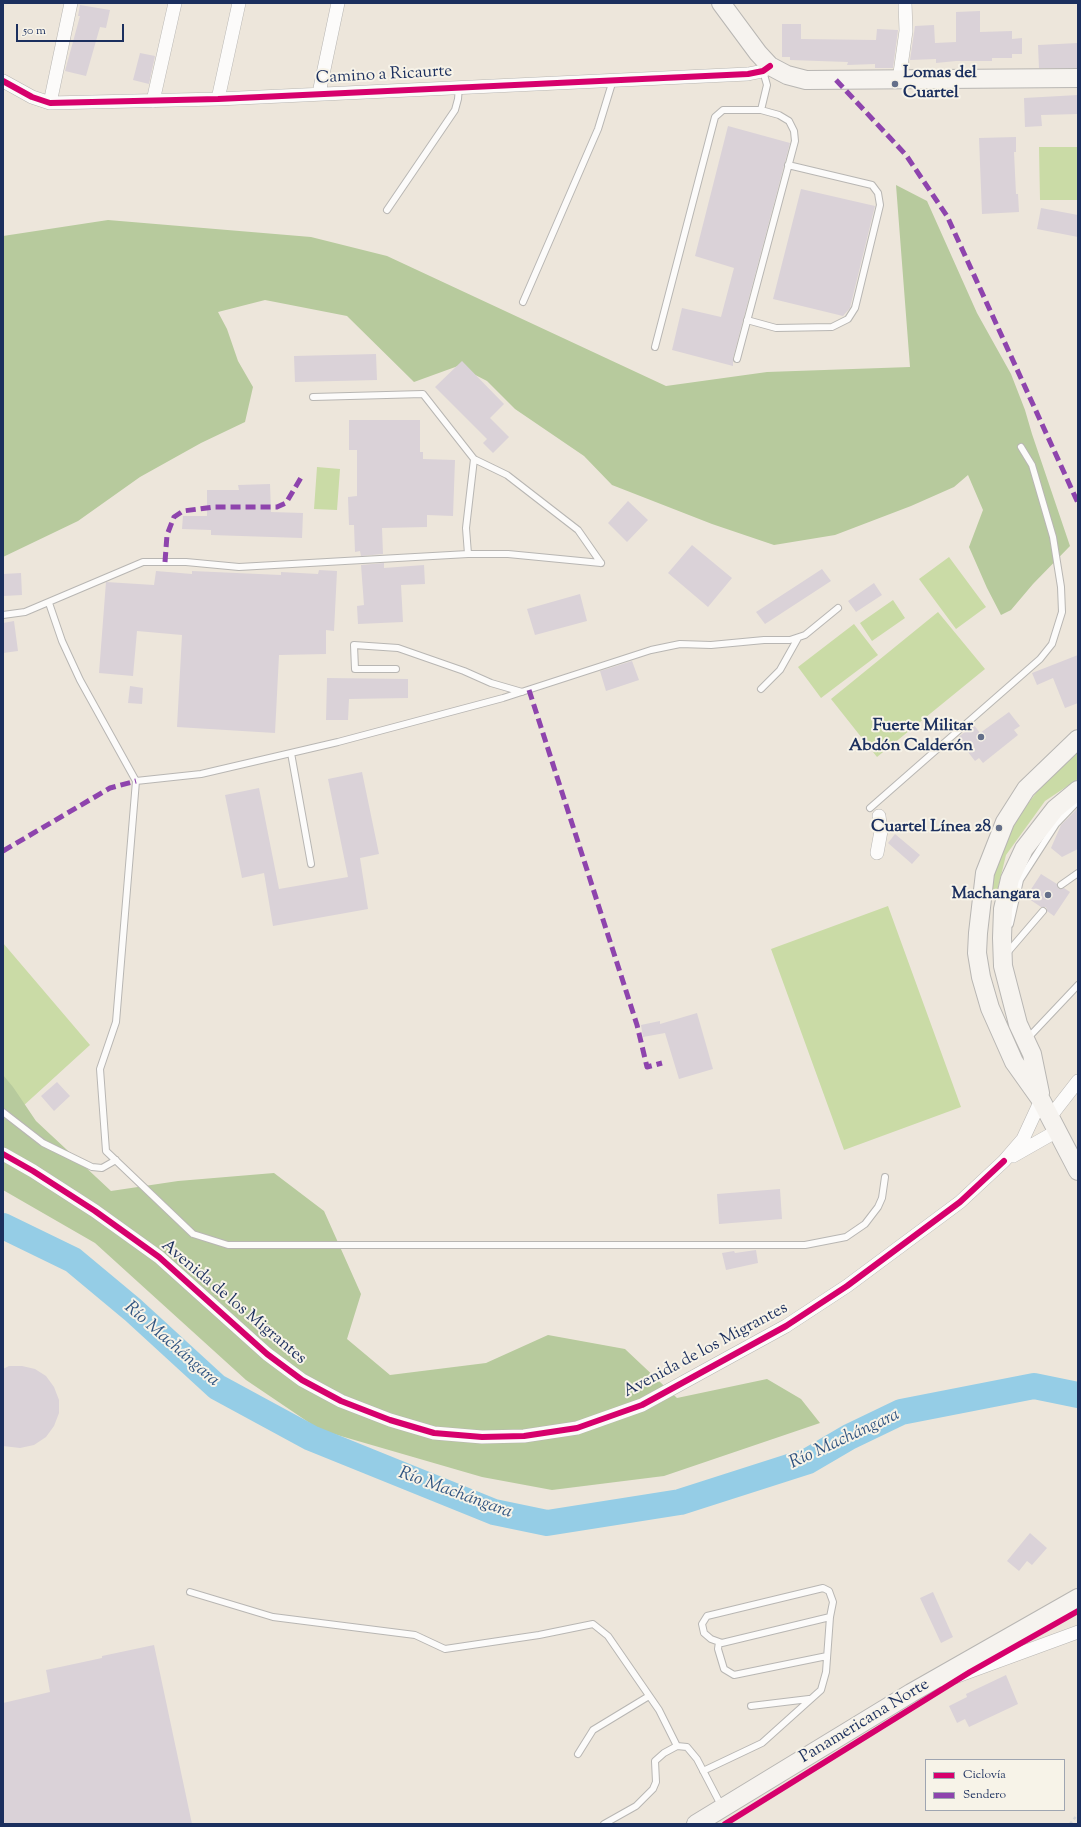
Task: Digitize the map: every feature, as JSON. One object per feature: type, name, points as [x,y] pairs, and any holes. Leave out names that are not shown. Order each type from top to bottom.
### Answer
[{"type":"main road","points":[[721,3],[758,53],[767,69],[787,76],[806,80],[1078,78]]},
{"type":"main road","points":[[1078,739],[1026,789],[1005,822],[985,873],[977,953],[981,977],[990,1008],[1014,1062],[1041,1100],[1078,1171]]},
{"type":"main road","points":[[1041,1100],[1032,1054],[1018,1024],[1003,966],[1007,952],[1003,909],[1010,878],[1024,849],[1055,809],[1078,790]]},
{"type":"main road","name":"Panamericana Norte","points":[[696,1824],[911,1693],[1078,1598]]},
{"type":"street","points":[[50,103],[71,3]]},
{"type":"street","points":[[153,101],[175,3]]},
{"type":"street","points":[[218,99],[239,3]]},
{"type":"street","points":[[319,93],[338,3]]},
{"type":"street","points":[[899,80],[906,31],[905,3]]},
{"type":"street","name":"Camino a Ricaurte","points":[[3,81],[32,98],[50,103],[218,99],[757,73],[767,69]]},
{"type":"street","points":[[875,812],[881,831],[876,853]]},
{"type":"street","points":[[1004,1161],[1053,1124],[1078,1081]]},
{"type":"street","points":[[1004,1161],[1023,1139],[1041,1100]]},
{"type":"street","name":"Avenida de los Migrantes","points":[[3,1154],[33,1171],[95,1211],[159,1257],[267,1354],[302,1380],[342,1401],[390,1420],[434,1433],[482,1437],[524,1436],[577,1428],[642,1405],[786,1326],[847,1286],[960,1202],[1004,1161]]},
{"type":"street","points":[[911,1693],[1078,1632]]},
{"type":"lane","points":[[761,110],[767,85],[767,69]]},
{"type":"lane","points":[[523,302],[598,129],[613,80]]},
{"type":"lane","points":[[387,210],[455,110],[459,87]]},
{"type":"lane","points":[[655,347],[715,117],[723,110],[761,110],[779,115],[792,126],[795,141],[737,359]]},
{"type":"lane","points":[[747,320],[776,328],[832,326],[848,319],[855,308],[880,205],[878,193],[872,185],[788,165]]},
{"type":"lane","points":[[3,615],[25,612],[49,603],[143,562],[186,562],[239,567],[468,554],[508,554],[601,563],[578,530],[507,475],[474,459],[423,394],[313,397]]},
{"type":"lane","points":[[875,812],[1040,659],[1052,644],[1062,612],[1061,587],[1053,537],[1032,465],[1021,447]]},
{"type":"lane","points":[[468,554],[466,528],[474,459]]},
{"type":"lane","points":[[49,603],[62,642],[80,680],[136,781],[116,1022],[100,1070],[106,1151],[193,1234],[228,1245],[805,1245],[846,1237],[861,1227],[873,1215],[882,1198],[885,1177]]},
{"type":"lane","points":[[136,781],[201,774],[338,742],[522,692],[651,650],[680,644],[711,645],[764,640],[790,640],[805,635],[838,608]]},
{"type":"lane","points":[[762,689],[780,670],[798,638]]},
{"type":"lane","points":[[396,669],[355,669],[354,645],[398,648],[464,671],[491,683],[522,692]]},
{"type":"lane","points":[[291,753],[311,864]]},
{"type":"lane","points":[[1007,952],[1010,925],[1020,880],[1056,824],[1078,802]]},
{"type":"lane","points":[[1061,885],[1078,873]]},
{"type":"lane","points":[[1007,952],[1043,911]]},
{"type":"lane","points":[[1026,1040],[1078,985]]},
{"type":"lane","points":[[3,1112],[43,1143],[92,1167],[102,1168],[116,1160]]},
{"type":"lane","points":[[703,1771],[762,1743],[809,1699],[821,1690],[826,1672],[830,1617],[833,1602],[829,1591],[823,1588],[707,1616],[702,1624],[704,1633],[711,1639],[722,1643],[830,1617]]},
{"type":"lane","points":[[190,1592],[273,1617],[415,1635],[445,1649],[539,1635],[593,1624],[608,1636],[668,1726],[677,1746]]},
{"type":"lane","points":[[719,1642],[718,1649],[724,1669],[734,1675],[827,1656]]},
{"type":"lane","points":[[578,1754],[593,1730],[649,1696]]},
{"type":"lane","points":[[751,1706],[809,1699]]},
{"type":"lane","points":[[604,1824],[636,1806],[653,1789],[656,1782],[655,1761],[664,1753],[677,1746],[687,1747],[697,1759],[722,1809]]},
{"type":"path","points":[[1070,1824],[1078,1814]]},
{"type":"green space","points":[[1039,147],[1078,147],[1078,200],[1040,200]]},
{"type":"green space","points":[[896,185],[927,201],[977,313],[1011,374],[1025,410],[1070,546],[1033,584],[1011,610],[1001,615],[969,547],[983,510],[968,475],[954,487],[911,506],[835,535],[774,545],[712,524],[612,485],[584,456],[515,409],[487,381],[458,366],[414,382],[347,316],[265,300],[218,312],[227,329],[238,361],[253,387],[245,422],[201,443],[140,477],[78,521],[3,557],[3,236],[108,220],[311,237],[387,256],[666,386],[767,372],[910,367]]},
{"type":"green space","points":[[317,467],[340,469],[337,510],[314,509]]},
{"type":"green space","points":[[949,557],[986,607],[956,629],[919,579]]},
{"type":"green space","points":[[893,600],[905,618],[872,641],[860,623]]},
{"type":"green space","points":[[938,612],[985,669],[877,757],[831,699]]},
{"type":"green space","points":[[854,624],[878,655],[821,698],[798,667]]},
{"type":"green space","points":[[1078,751],[1078,779],[1045,801],[1006,855],[998,888],[993,898],[988,892],[994,869],[1007,837],[1025,807],[1044,783]]},
{"type":"green space","points":[[888,906],[961,1107],[844,1150],[771,949]]},
{"type":"green space","points":[[3,943],[90,1045],[22,1107],[3,1085]]},
{"type":"green space","points":[[3,1075],[36,1121],[111,1191],[178,1181],[274,1173],[324,1211],[361,1294],[347,1339],[390,1375],[486,1363],[548,1335],[625,1349],[677,1398],[767,1379],[801,1399],[820,1423],[664,1476],[552,1490],[482,1477],[320,1430],[246,1380],[95,1243],[3,1190]]},
{"type":"building","points":[[80,5],[110,10],[106,28],[100,27],[86,76],[65,71],[80,16],[78,16]]},
{"type":"building","points":[[980,11],[980,32],[1012,31],[1012,39],[1022,38],[1022,54],[1012,54],[1012,58],[992,58],[992,61],[956,61],[936,63],[936,59],[910,60],[915,26],[934,25],[935,43],[956,42],[956,12]]},
{"type":"building","points":[[782,24],[801,24],[801,39],[876,40],[877,29],[898,30],[893,68],[875,68],[875,64],[847,65],[848,62],[790,60],[790,57],[782,57]]},
{"type":"building","points":[[1078,43],[1078,68],[1039,68],[1038,45]]},
{"type":"building","points":[[140,53],[155,56],[149,84],[133,80]]},
{"type":"building","points":[[1078,95],[1078,114],[1041,115],[1042,126],[1025,127],[1024,98]]},
{"type":"building","points":[[728,126],[790,143],[733,358],[733,366],[672,350],[682,308],[721,317],[734,268],[695,256]]},
{"type":"building","points":[[1016,137],[1016,152],[1014,152],[1016,194],[1018,194],[1019,212],[982,214],[979,138]]},
{"type":"building","points":[[801,189],[875,206],[850,308],[843,316],[773,299]]},
{"type":"building","points":[[1041,208],[1078,215],[1078,237],[1037,229]]},
{"type":"building","points":[[376,354],[377,380],[295,382],[294,356]]},
{"type":"building","points":[[462,361],[504,404],[490,418],[509,437],[493,453],[483,443],[487,439],[435,387]]},
{"type":"building","points":[[349,420],[420,420],[420,452],[423,452],[423,459],[455,460],[453,516],[427,515],[427,527],[382,528],[383,554],[361,556],[360,551],[355,552],[354,525],[349,525],[348,497],[357,496],[357,450],[349,450]]},
{"type":"building","points":[[270,484],[271,512],[303,513],[302,538],[211,535],[211,530],[182,529],[183,516],[207,516],[207,490],[239,490],[238,485]]},
{"type":"building","points":[[628,501],[648,520],[627,542],[608,523]]},
{"type":"building","points":[[692,545],[732,578],[708,607],[668,573]]},
{"type":"building","points":[[384,563],[384,568],[424,565],[425,584],[401,585],[403,622],[358,624],[357,606],[364,605],[361,565]]},
{"type":"building","points":[[822,569],[831,581],[765,624],[756,612]]},
{"type":"building","points":[[319,570],[337,571],[334,631],[326,630],[326,654],[279,655],[275,733],[177,727],[182,635],[137,631],[133,676],[99,673],[106,582],[154,585],[156,571],[192,574],[192,571],[281,575],[281,572],[318,574]]},
{"type":"building","points":[[21,573],[22,595],[3,596],[3,574]]},
{"type":"building","points":[[874,583],[882,595],[856,612],[848,601]]},
{"type":"building","points":[[580,594],[587,621],[535,635],[527,609]]},
{"type":"building","points":[[14,621],[18,651],[3,653],[3,623]]},
{"type":"building","points":[[1078,655],[1078,703],[1065,708],[1053,678],[1037,685],[1032,673]]},
{"type":"building","points":[[632,661],[639,680],[606,691],[600,671]]},
{"type":"building","points":[[327,678],[408,679],[408,698],[349,699],[348,720],[326,720]]},
{"type":"building","points":[[130,686],[143,688],[142,704],[128,703]]},
{"type":"building","name":"Fuerte Militar Abdón Calderón","points":[[1009,712],[1020,726],[1014,730],[1018,735],[983,763],[979,758],[975,761],[957,738],[974,725],[980,733]]},
{"type":"building","points":[[362,772],[379,854],[360,858],[368,909],[273,926],[264,873],[242,878],[225,795],[259,788],[279,889],[348,877],[328,779]]},
{"type":"building","points":[[1078,808],[1078,849],[1062,857],[1051,848],[1061,825]]},
{"type":"building","points":[[895,834],[920,855],[912,864],[888,843]]},
{"type":"building","name":"Machangara","points":[[1041,874],[1057,884],[1059,889],[1064,888],[1070,892],[1054,916],[1047,911],[1046,907],[1041,907],[1026,897]]},
{"type":"building","points":[[697,1013],[713,1069],[679,1079],[665,1033],[643,1037],[641,1025],[660,1021],[660,1024]]},
{"type":"building","points":[[57,1082],[70,1096],[54,1111],[41,1096]]},
{"type":"building","points":[[780,1189],[782,1219],[719,1224],[717,1194]]},
{"type":"building","points":[[756,1250],[758,1263],[726,1270],[722,1253]]},
{"type":"building","points":[[9,1366],[22,1366],[35,1369],[46,1376],[54,1387],[59,1400],[59,1413],[54,1426],[46,1437],[34,1445],[20,1448],[3,1446],[3,1369]]},
{"type":"building","points":[[1030,1533],[1047,1548],[1032,1565],[1027,1561],[1019,1571],[1007,1561]]},
{"type":"building","points":[[933,1592],[953,1637],[941,1643],[920,1598]]},
{"type":"building","points":[[154,1645],[192,1824],[3,1824],[3,1703],[50,1692],[46,1670]]},
{"type":"building","points":[[1006,1675],[1018,1704],[969,1727],[965,1719],[957,1723],[949,1706],[967,1697],[966,1694]]},
{"type":"waterway","name":"Río Machángara","points":[[3,1226],[73,1260],[133,1310],[217,1387],[311,1438],[494,1512],[547,1523],[680,1502],[808,1461],[849,1437],[901,1412],[1034,1386],[1078,1395]]},
{"type":"marked path","points":[[836,80],[906,155],[947,216],[1078,503]]},
{"type":"marked path","points":[[165,562],[167,535],[174,517],[183,511],[214,507],[277,507],[286,503],[302,476]]},
{"type":"marked path","points":[[529,690],[637,1025],[647,1067],[662,1063]]},
{"type":"marked path","points":[[3,851],[110,788],[136,781]]},
{"type":"cycle path","points":[[3,81],[32,97],[50,103],[218,99],[748,74],[763,71],[770,66]]},
{"type":"cycle path","points":[[3,1154],[33,1171],[95,1211],[159,1257],[267,1354],[302,1380],[341,1401],[390,1420],[434,1433],[482,1437],[524,1436],[577,1428],[642,1405],[786,1326],[847,1286],[960,1202],[1004,1161]]},
{"type":"cycle path","points":[[725,1824],[970,1672],[1078,1611]]},
{"type":"place","name":"Lomas del Cuartel","points":[[895,84]]},
{"type":"place","name":"Fuerte Militar Abdón Calderón","points":[[981,737]]},
{"type":"place","name":"Cuartel Línea 28","points":[[999,828]]},
{"type":"place","name":"Machangara","points":[[1048,895]]}]
